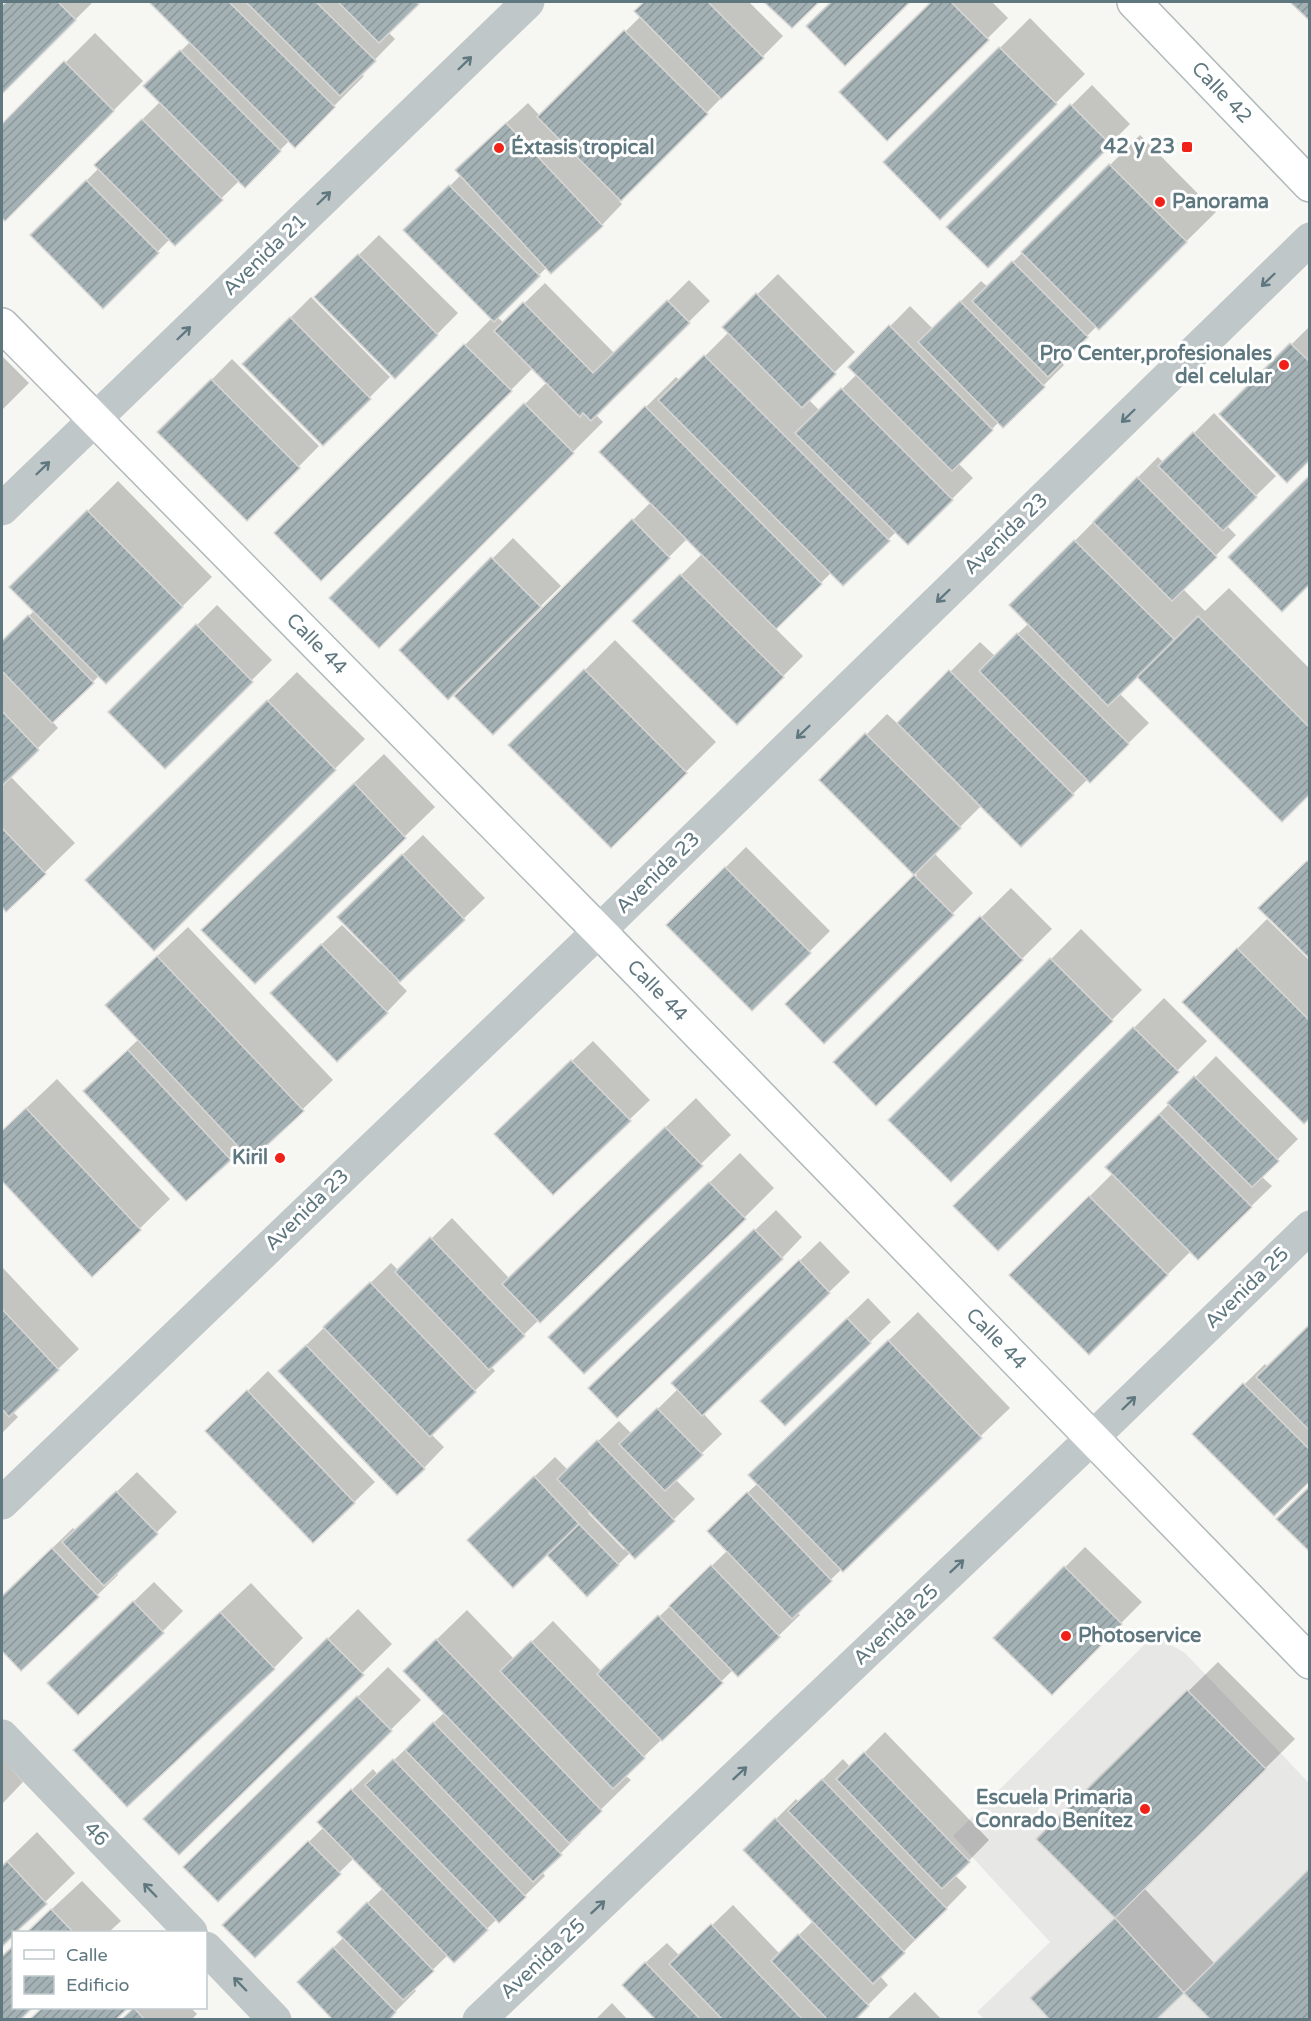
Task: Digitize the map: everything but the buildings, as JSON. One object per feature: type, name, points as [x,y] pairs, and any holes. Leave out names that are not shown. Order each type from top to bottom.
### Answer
[{"type":"street","name":"Avenida 21","points":[[2,509],[528,2]]},
{"type":"street","name":"Calle 42","points":[[1134,2],[1310,185]]},
{"type":"street","name":"Avenida 23","points":[[2,1503],[599,931],[1310,239]]},
{"type":"street","name":"Calle 44","points":[[2,325],[93,420],[599,931],[1310,1662]]},
{"type":"street","name":"Avenida 25","points":[[480,2019],[1092,1438],[1310,1227]]},
{"type":"street","name":"46","points":[[2,1736],[190,1931]]},
{"type":"street","points":[[207,1949],[275,2019]]},
{"type":"shaded area","name":"Escuela Primaria Conrado Benítez","points":[[1154,1635],[1185,1653],[1309,1783],[1309,2019],[984,2019],[977,2012],[1050,1942],[953,1836]]},
{"type":"place","name":"42 y 23","points":[[1187,147]]},
{"type":"place","name":"Éxtasis tropical","points":[[499,148]]},
{"type":"place","name":"Panorama","points":[[1160,202]]},
{"type":"place","name":"Pro Center,profesionales del celular","points":[[1284,365]]},
{"type":"place","name":"Kiril","points":[[280,1158]]},
{"type":"place","name":"Photoservice","points":[[1066,1636]]},
{"type":"place","name":"Escuela Primaria Conrado Benítez","points":[[1145,1809]]}]
